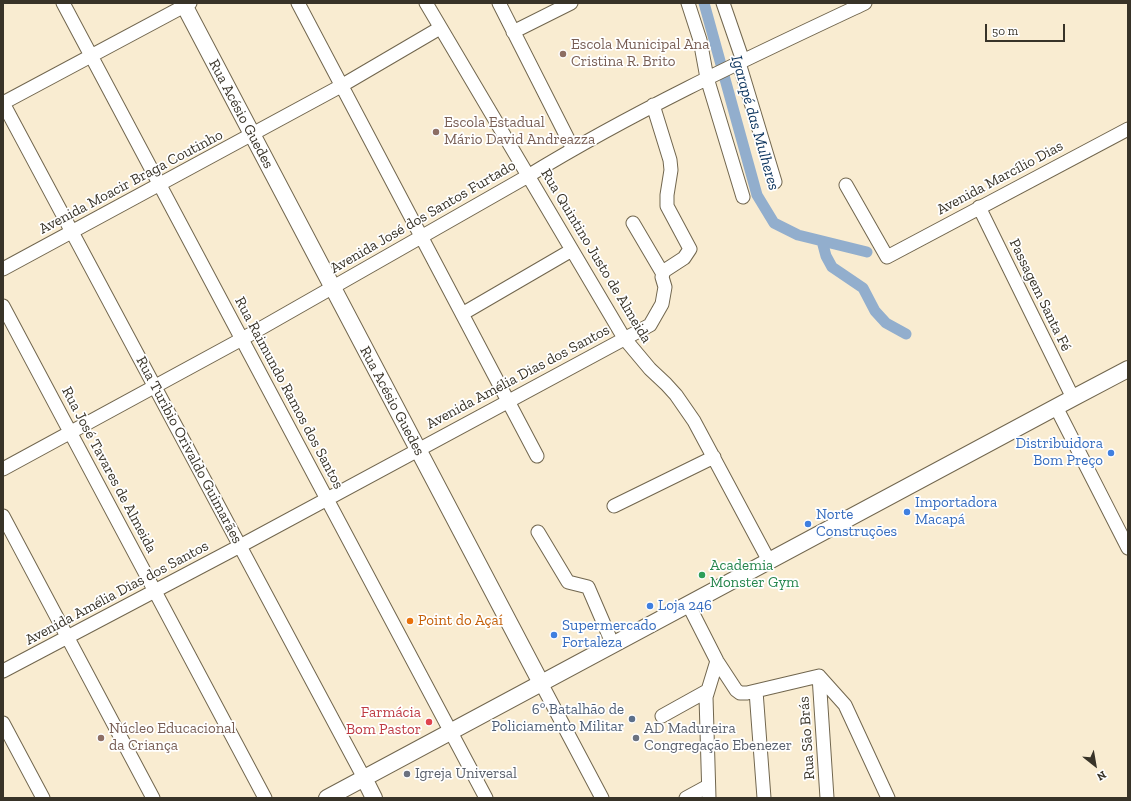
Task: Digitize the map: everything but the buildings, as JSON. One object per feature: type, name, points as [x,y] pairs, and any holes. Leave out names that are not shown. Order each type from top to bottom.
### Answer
[{"type":"street","name":"Rua Raimundo Ramos dos Santos","points":[[63,3],[486,798]]},
{"type":"street","points":[[298,3],[537,456]]},
{"type":"street","name":"Rua Quintino Justo de Almeida","points":[[426,3],[624,338],[650,369],[676,395],[694,421],[769,561]]},
{"type":"street","points":[[499,3],[573,149]]},
{"type":"street","points":[[513,32],[571,3]]},
{"type":"street","points":[[688,3],[711,76],[743,197]]},
{"type":"street","points":[[723,3],[738,63],[775,182]]},
{"type":"street","name":"Avenida José dos Santos Furtado","points":[[3,469],[242,339],[421,238],[573,149],[653,105],[864,3]]},
{"type":"street","points":[[3,103],[186,4]]},
{"type":"street","name":"Rua Acésio Guedes","points":[[186,4],[332,288],[602,798]]},
{"type":"street","name":"Avenida Moacir Braga Coutinho","points":[[3,269],[342,86],[440,28]]},
{"type":"street","name":"Rua Turibio Orivaldo Guimarães","points":[[3,103],[374,798]]},
{"type":"street","points":[[633,223],[663,274],[664,271],[684,258],[690,250],[667,206],[667,195],[671,170],[670,160],[653,105]]},
{"type":"street","name":"Avenida Marcílio Dias","points":[[846,185],[887,257],[1128,128]]},
{"type":"street","name":"Passagem Santa Fé","points":[[979,207],[1073,398]]},
{"type":"street","points":[[462,314],[572,250]]},
{"type":"street","name":"Avenida Amélia Dias dos Santos","points":[[3,671],[240,546],[650,325],[662,304],[665,286],[662,277],[663,274]]},
{"type":"street","name":"Rua José Tavares de Almeida","points":[[3,306],[265,798]]},
{"type":"street","points":[[327,798],[1056,407],[1128,370]]},
{"type":"street","points":[[1056,407],[1128,548]]},
{"type":"street","points":[[614,506],[714,457]]},
{"type":"street","points":[[3,516],[153,798]]},
{"type":"street","points":[[538,532],[568,582],[588,587],[613,645]]},
{"type":"street","points":[[688,604],[717,661],[736,690],[740,693],[747,694],[819,676],[845,705],[888,798]]},
{"type":"street","points":[[686,798],[708,792],[706,697],[717,661]]},
{"type":"street","name":"Rua São Brás","points":[[819,676],[827,798]]},
{"type":"street","points":[[662,716],[708,691]]},
{"type":"street","points":[[756,691],[764,798]]},
{"type":"street","points":[[3,723],[43,798]]},
{"type":"waterway","name":"Igarapé das Mulheres","points":[[704,3],[757,195],[774,223],[798,235],[867,252]]},
{"type":"waterway","points":[[822,241],[826,256],[832,267],[863,288],[875,311],[886,323],[906,334]]},
{"type":"place","name":"Escola Municipal Ana Cristina R. Brito","points":[[563,54]]},
{"type":"place","name":"Escola Estadual Mário David Andreazza","points":[[436,132]]},
{"type":"place","name":"Distribuidora Bom Preço","points":[[1111,453]]},
{"type":"place","name":"Importadora Macapá","points":[[907,512]]},
{"type":"place","name":"Norte Construções","points":[[808,524]]},
{"type":"place","name":"Academia Monster Gym","points":[[702,575]]},
{"type":"place","name":"Loja 246","points":[[650,606]]},
{"type":"place","name":"Point do Açaí","points":[[410,621]]},
{"type":"place","name":"Supermercado Fortaleza","points":[[554,635]]},
{"type":"place","name":"6º Batalhão de Policiamento Militar","points":[[632,719]]},
{"type":"place","name":"Farmácia Bom Pastor","points":[[429,722]]},
{"type":"place","name":"Núcleo Educacional da Criança","points":[[101,738]]},
{"type":"place","name":"AD Madureira Congregação Ebenezer","points":[[636,738]]},
{"type":"place","name":"Igreja Universal","points":[[407,774]]}]
